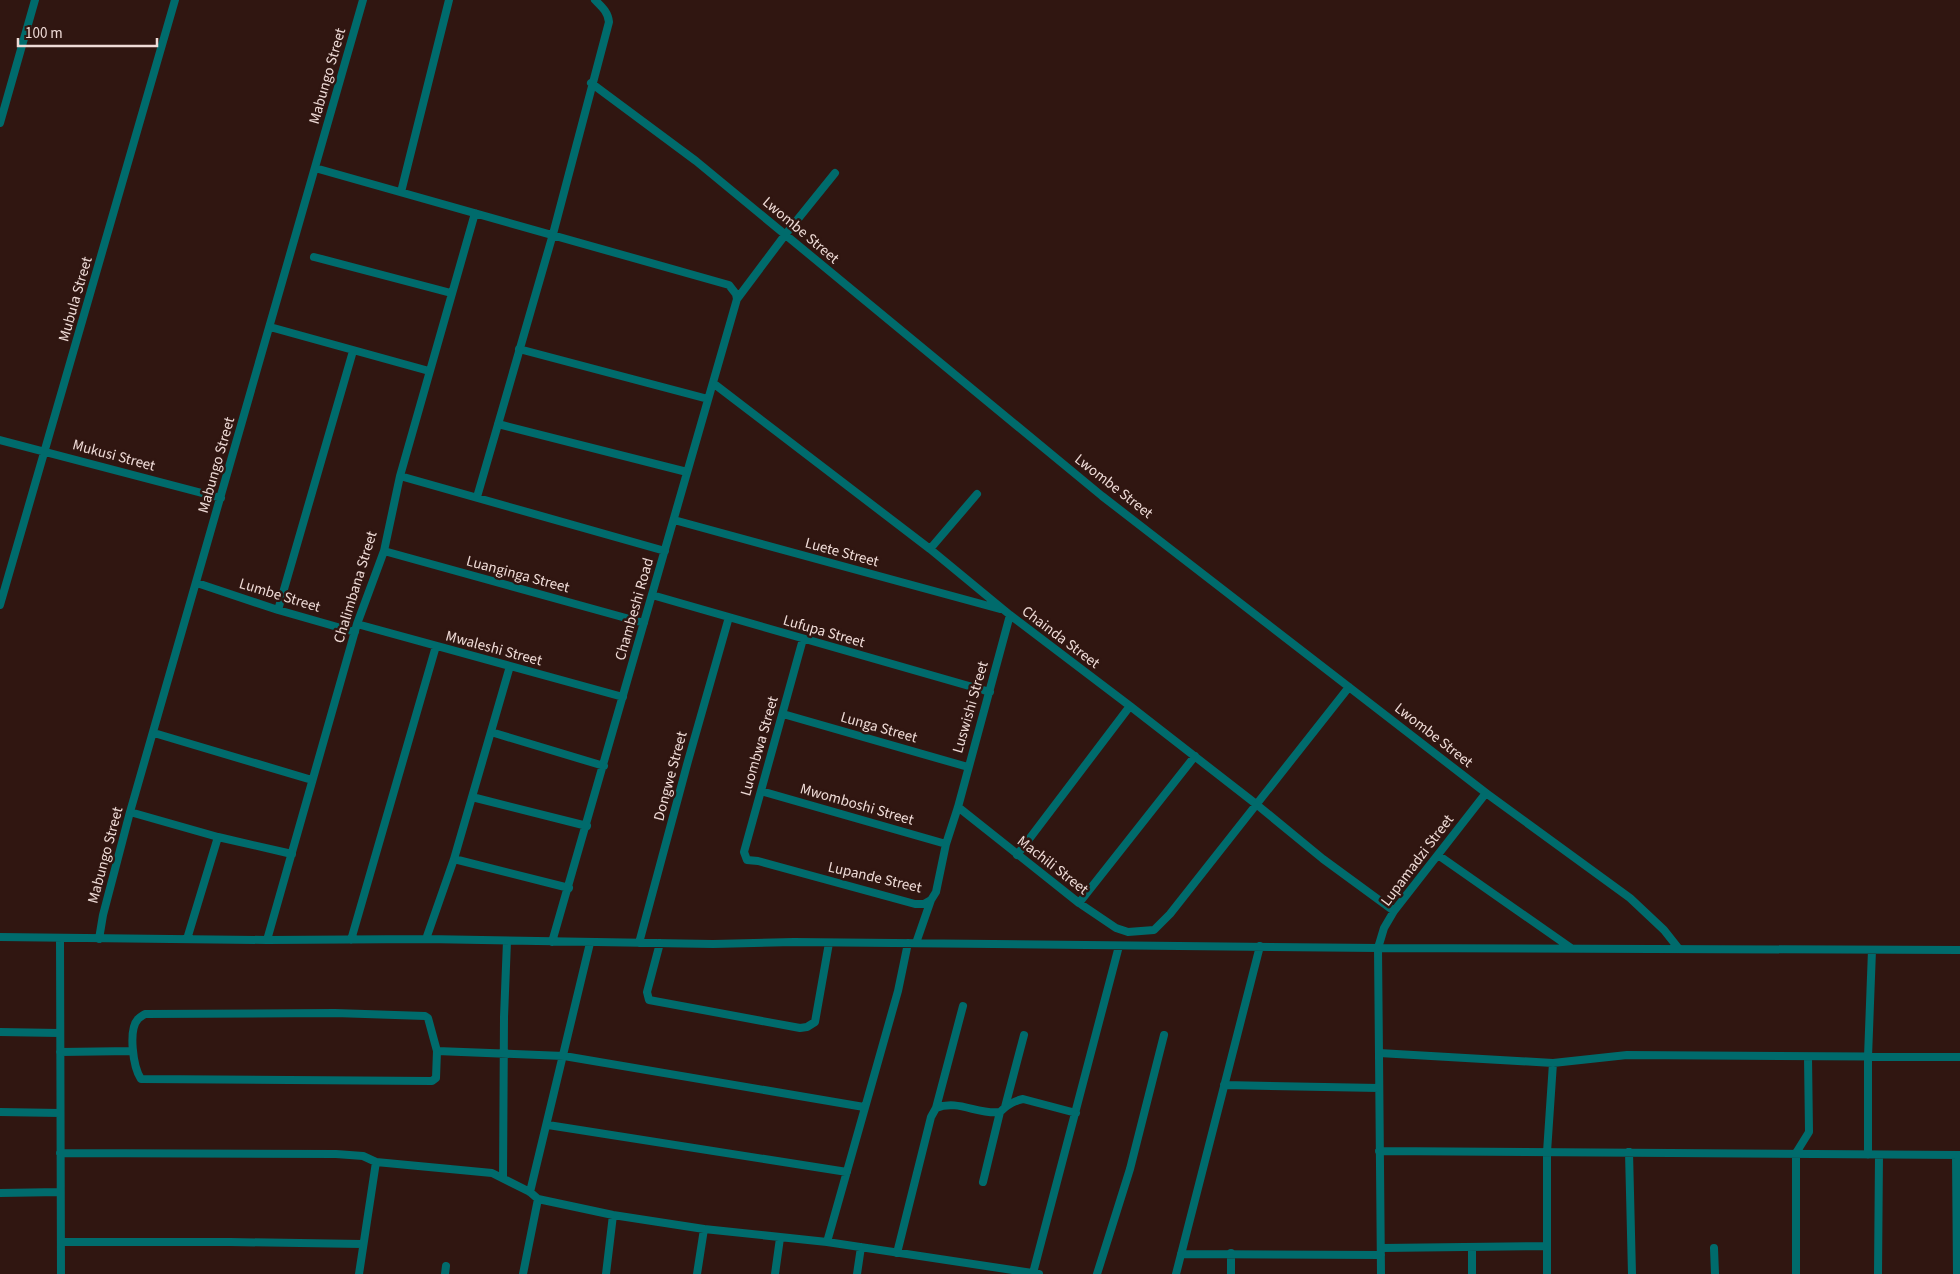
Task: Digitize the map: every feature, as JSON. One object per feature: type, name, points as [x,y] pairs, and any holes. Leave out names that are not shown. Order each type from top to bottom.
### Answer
[{"type":"street","points":[[0,123],[35,0]]},
{"type":"street","name":"Mubula Street","points":[[0,605],[174,0]]},
{"type":"street","name":"Mabungo Street","points":[[99,939],[103,915],[130,812],[364,0]]},
{"type":"street","points":[[400,192],[449,0]]},
{"type":"street","points":[[477,497],[553,234],[608,22],[604,8],[595,0]]},
{"type":"street","name":"Lwombe Street","points":[[591,83],[696,161],[1102,496],[1486,793],[1630,898],[1664,930],[1678,949]]},
{"type":"street","points":[[315,168],[729,285],[736,294],[737,299]]},
{"type":"street","points":[[737,299],[785,234],[835,172]]},
{"type":"street","name":"Chalimbana Street","points":[[267,940],[356,628],[384,551],[400,476],[475,213]]},
{"type":"street","points":[[314,257],[451,293]]},
{"type":"street","name":"Chambeshi Road","points":[[552,942],[587,826],[737,299]]},
{"type":"street","points":[[270,327],[429,371]]},
{"type":"street","points":[[519,349],[708,399]]},
{"type":"street","points":[[278,610],[353,351]]},
{"type":"street","name":"Chainda Street","points":[[713,383],[930,549],[1007,613],[1195,756],[1323,859],[1394,911]]},
{"type":"street","points":[[498,424],[687,472]]},
{"type":"street","name":"Mukusi Street","points":[[0,440],[221,498]]},
{"type":"street","points":[[400,476],[665,551]]},
{"type":"street","points":[[930,549],[977,494]]},
{"type":"street","name":"Luete Street","points":[[674,520],[1007,613]]},
{"type":"street","name":"Luanginga Street","points":[[384,551],[644,623]]},
{"type":"street","name":"Lumbe Street","points":[[197,583],[278,610],[356,628]]},
{"type":"street","name":"Lufupa Street","points":[[652,595],[803,640],[990,692]]},
{"type":"street","name":"Luswishi Street","points":[[958,808],[990,692],[1007,613]]},
{"type":"street","name":"Dongwe Street","points":[[639,943],[729,617]]},
{"type":"street","name":"Mwaleshi Street","points":[[356,628],[436,646],[623,697]]},
{"type":"street","name":"Luombwa Street","points":[[747,860],[744,852],[803,640]]},
{"type":"street","points":[[352,940],[436,646]]},
{"type":"street","points":[[426,939],[454,859],[510,666]]},
{"type":"street","points":[[60,1152],[336,1154],[363,1156],[376,1162],[492,1173],[538,1198],[613,1215],[704,1229],[827,1242],[1036,1274],[1076,1113],[1122,946],[1132,932],[1154,930],[1170,914],[1349,687]]},
{"type":"street","points":[[1017,855],[1130,706]]},
{"type":"street","name":"Lunga Street","points":[[783,714],[968,767]]},
{"type":"street","points":[[491,732],[604,766]]},
{"type":"street","points":[[154,733],[312,780]]},
{"type":"street","points":[[1079,903],[1195,756]]},
{"type":"street","name":"Mwomboshi Street","points":[[761,791],[946,844]]},
{"type":"street","name":"Lupamadzi Street","points":[[1380,1274],[1378,948],[1384,928],[1394,911],[1486,793]]},
{"type":"street","points":[[472,798],[587,826]]},
{"type":"street","name":"Machili Street","points":[[958,808],[1079,903],[1116,928],[1132,932]]},
{"type":"street","name":"Lupande Street","points":[[747,860],[758,861],[915,904],[924,904],[931,900],[936,892],[946,844],[958,808]]},
{"type":"street","points":[[130,812],[218,837],[292,854]]},
{"type":"street","points":[[187,939],[218,837]]},
{"type":"street","points":[[1438,855],[1571,948]]},
{"type":"street","points":[[454,859],[569,888]]},
{"type":"street","points":[[827,1242],[912,943],[931,900]]},
{"type":"street","points":[[0,937],[267,940],[426,939],[590,943],[912,943],[1378,948],[1960,950]]},
{"type":"street","points":[[60,938],[61,1274]]},
{"type":"street","points":[[503,1178],[507,941]]},
{"type":"street","points":[[530,1192],[548,1125],[590,943]]},
{"type":"street","points":[[660,943],[647,992],[649,1000],[800,1028],[808,1027],[815,1022],[829,943]]},
{"type":"street","points":[[1176,1274],[1260,946]]},
{"type":"street","points":[[1868,1155],[1868,1057],[1872,950]]},
{"type":"street","points":[[897,1253],[931,1117],[936,1108],[963,1006]]},
{"type":"street","points":[[145,1014],[335,1014],[425,1016],[430,1021],[438,1051],[437,1074],[432,1081],[140,1079],[135,1067],[133,1050],[134,1028],[137,1020],[145,1014]]},
{"type":"street","points":[[0,1032],[59,1033]]},
{"type":"street","points":[[983,1182],[1024,1035]]},
{"type":"street","points":[[1097,1274],[1130,1169],[1164,1035]]},
{"type":"street","points":[[60,1052],[133,1050]]},
{"type":"street","points":[[438,1051],[564,1056],[864,1107]]},
{"type":"street","points":[[1379,1052],[1553,1063],[1627,1055],[1960,1057]]},
{"type":"street","points":[[1796,1274],[1796,1153],[1808,1132],[1808,1057]]},
{"type":"street","points":[[1547,1274],[1547,1152],[1553,1063]]},
{"type":"street","points":[[1224,1085],[1379,1088]]},
{"type":"street","points":[[936,1108],[945,1104],[953,1104],[991,1113],[1003,1109],[1015,1100],[1023,1099],[1076,1113]]},
{"type":"street","points":[[0,1112],[60,1113]]},
{"type":"street","points":[[548,1125],[847,1172]]},
{"type":"street","points":[[1379,1151],[1958,1155],[1957,1274]]},
{"type":"street","points":[[1629,1152],[1632,1274]]},
{"type":"street","points":[[1878,1155],[1878,1274]]},
{"type":"street","points":[[358,1274],[376,1162]]},
{"type":"street","points":[[0,1193],[60,1192]]},
{"type":"street","points":[[524,1274],[538,1198]]},
{"type":"street","points":[[606,1274],[613,1215]]},
{"type":"street","points":[[697,1274],[704,1229]]},
{"type":"street","points":[[775,1274],[780,1238]]},
{"type":"street","points":[[61,1242],[362,1244]]},
{"type":"street","points":[[1181,1254],[1547,1246]]},
{"type":"street","points":[[857,1274],[861,1247]]},
{"type":"street","points":[[1472,1247],[1472,1274]]},
{"type":"street","points":[[1714,1248],[1714,1274]]},
{"type":"street","points":[[1231,1253],[1231,1274]]}]
